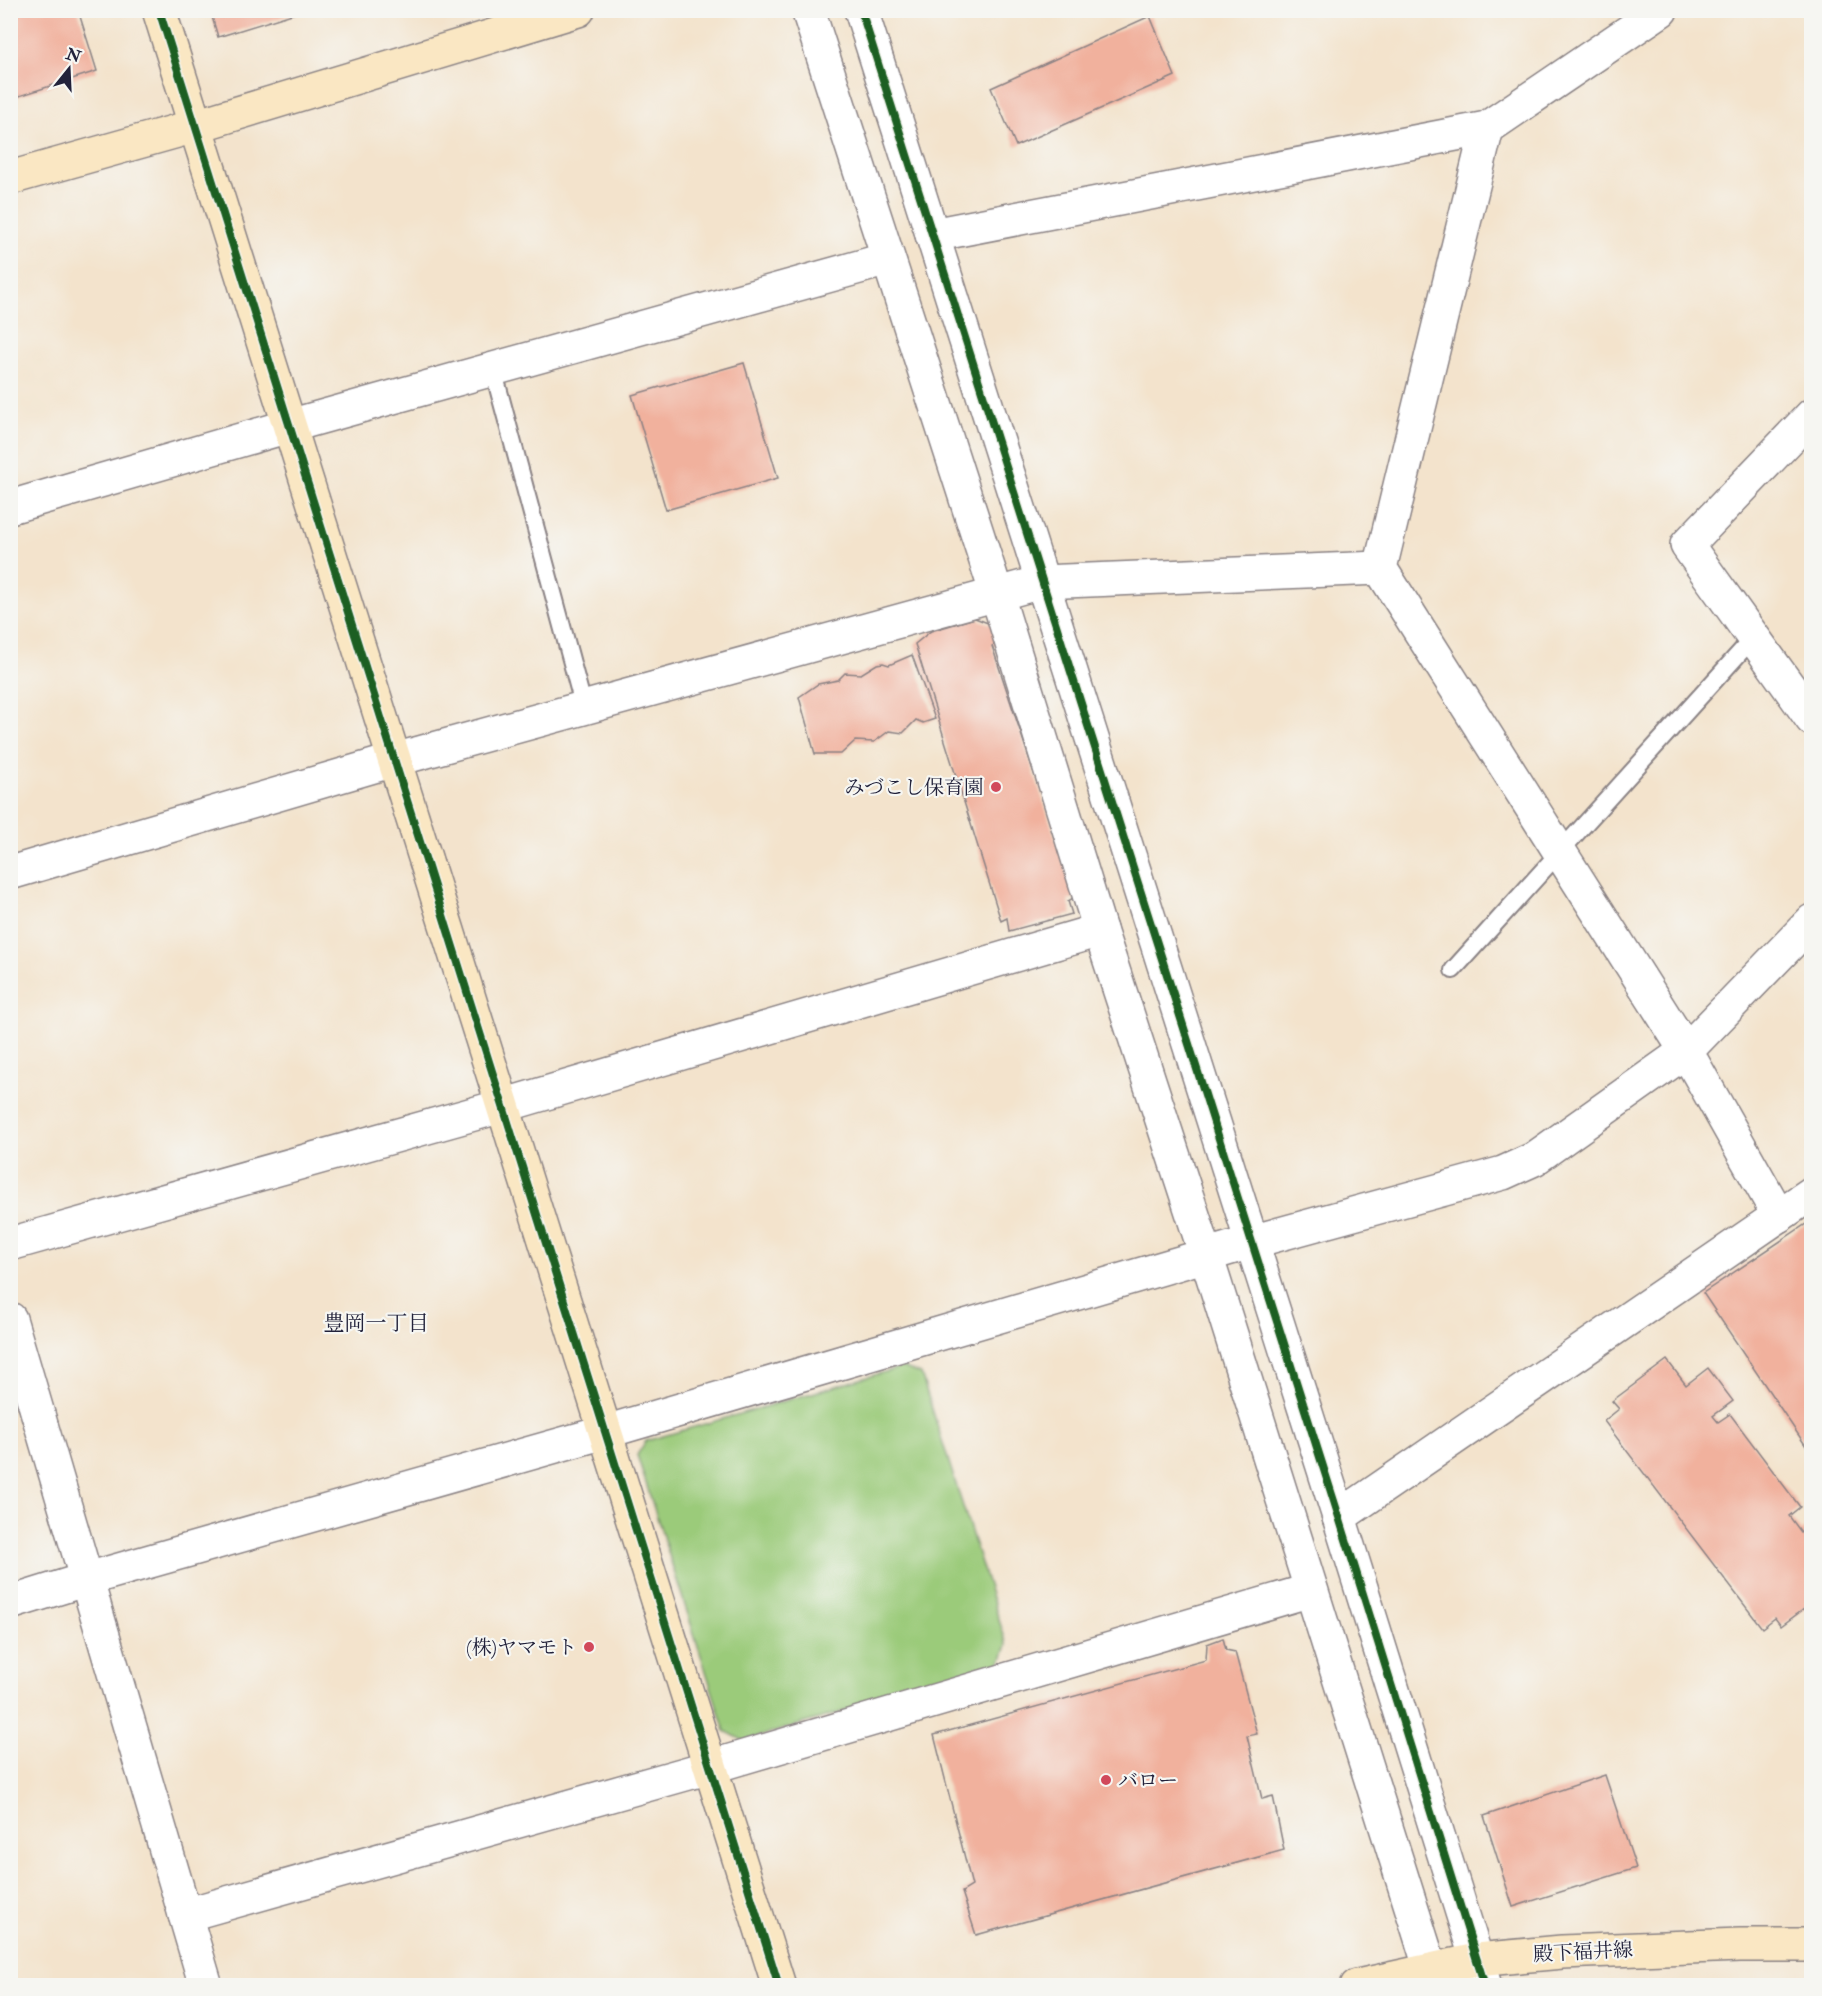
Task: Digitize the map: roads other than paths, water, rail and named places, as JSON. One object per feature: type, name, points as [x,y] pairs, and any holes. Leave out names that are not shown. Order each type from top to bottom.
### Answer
[{"type":"street","points":[[159,10],[779,1986]]},
{"type":"street","points":[[10,178],[195,126],[578,10]]},
{"type":"street","points":[[808,10],[997,595],[1100,930],[1206,1256],[1431,1970]]},
{"type":"street","points":[[861,10],[1339,1517],[1481,1973]]},
{"type":"street","points":[[932,235],[1487,128],[1661,10]]},
{"type":"street","points":[[1487,128],[1380,568],[1686,1051],[1779,1216]]},
{"type":"street","points":[[10,507],[289,426],[888,259]]},
{"type":"street","points":[[1812,415],[1688,545],[1812,719]]},
{"type":"street","points":[[10,873],[394,760],[1041,582],[1380,568]]},
{"type":"street","points":[[10,1603],[605,1432],[1251,1242],[1503,1173],[1534,1159],[1686,1051],[1812,921]]},
{"type":"street","points":[[10,1244],[502,1106],[1100,930]]},
{"type":"street","points":[[1339,1517],[1812,1193]]},
{"type":"street","points":[[10,1319],[206,1986]]},
{"type":"street","points":[[185,1915],[710,1767],[1311,1590]]},
{"type":"street","name":"殿下福井線","points":[[1357,1986],[1431,1970],[1481,1973],[1585,1951],[1740,1945],[1812,1945]]},
{"type":"lane","points":[[493,369],[584,708]]},
{"type":"lane","points":[[1454,970],[1753,638]]},
{"type":"place","name":"みづこし保育園","points":[[996,787]]},
{"type":"place","name":"(株)ヤマモト","points":[[589,1647]]},
{"type":"place","name":"バロー","points":[[1106,1780]]},
{"type":"district","name":"豊岡一丁目","points":[[376,1323]]}]
